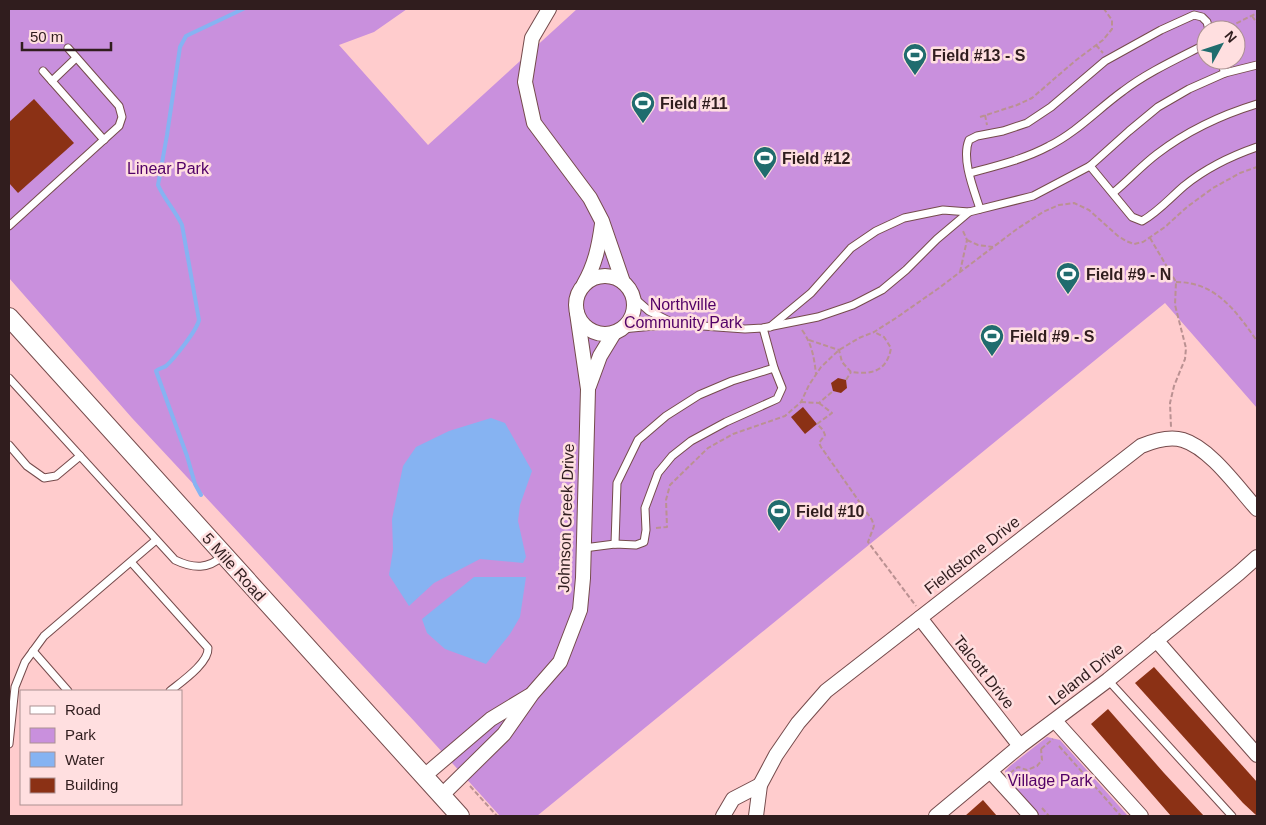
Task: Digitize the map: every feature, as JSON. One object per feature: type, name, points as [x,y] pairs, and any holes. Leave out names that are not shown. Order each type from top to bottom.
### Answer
[{"type":"street","points":[[549,9],[532,38],[525,82],[534,123],[590,198],[602,221],[623,282]]},
{"type":"street","points":[[583,286],[590,280],[607,276],[623,282],[633,297],[633,315],[628,323],[618,331],[605,334],[587,328],[577,313],[576,303],[578,294],[591,272],[598,250],[602,221]]},
{"type":"street","name":"Johnson Creek Drive","points":[[441,796],[504,734],[532,694],[560,662],[580,610],[584,578],[588,389],[577,313]]},
{"type":"street","name":"5 Mile Road","points":[[9,317],[460,816]]},
{"type":"street","name":"Johnson Creek Drive","points":[[588,389],[600,356],[618,331]]},
{"type":"street","name":"Fieldstone Drive","points":[[756,816],[760,785],[776,755],[798,722],[826,691],[1141,446],[1170,439],[1182,440],[1196,446],[1207,454],[1257,509]]},
{"type":"street","name":"Leland Drive","points":[[936,816],[1020,746],[1108,680],[1239,574],[1257,557]]},
{"type":"street","name":"Talcott Drive","points":[[922,617],[1020,746]]},
{"type":"street","points":[[1156,640],[1257,755]]},
{"type":"street","name":"Johnson Creek Drive","points":[[423,777],[490,719],[532,694]]},
{"type":"street","points":[[1055,721],[1141,816]]},
{"type":"street","points":[[991,772],[1030,816]]},
{"type":"street","points":[[723,816],[733,799],[760,785]]},
{"type":"lane","points":[[980,209],[965,149],[969,140],[977,136],[1003,131],[1027,123],[1052,107],[1105,62],[1161,30],[1194,15],[1205,20]]},
{"type":"lane","points":[[10,223],[119,126],[122,117],[119,106],[68,48]]},
{"type":"lane","points":[[970,173],[996,166],[1048,147],[1071,134],[1122,92],[1149,73],[1196,49]]},
{"type":"lane","points":[[52,81],[76,58]]},
{"type":"lane","points":[[766,328],[810,293],[851,248],[876,231],[904,218],[943,210],[969,212],[1034,196],[1090,166],[1158,107],[1189,89],[1225,73],[1257,66]]},
{"type":"lane","points":[[43,71],[104,140]]},
{"type":"lane","points":[[1113,193],[1157,154],[1193,130],[1230,112],[1257,104]]},
{"type":"lane","points":[[1090,166],[1132,217],[1142,221],[1151,216],[1185,185],[1218,163],[1257,147]]},
{"type":"lane","points":[[618,331],[675,324],[745,329],[766,328],[818,317],[853,305],[882,290],[969,212]]},
{"type":"lane","points":[[633,297],[649,311],[675,324]]},
{"type":"lane","points":[[584,548],[615,544],[636,545],[644,542],[646,530],[645,508],[658,473],[672,456],[691,441],[726,422],[777,399],[782,388],[774,368],[766,328]]},
{"type":"lane","points":[[615,544],[617,483],[638,440],[666,416],[699,395],[732,381],[774,368]]},
{"type":"lane","points":[[9,378],[175,560],[186,566],[203,566],[215,563],[224,555]]},
{"type":"lane","points":[[9,445],[27,466],[44,478],[56,476],[80,456]]},
{"type":"lane","points":[[9,744],[15,687],[25,662],[44,636],[156,540]]},
{"type":"lane","points":[[130,562],[208,648],[209,654],[204,661],[171,690]]},
{"type":"lane","points":[[33,651],[67,690]]},
{"type":"lane","points":[[1108,680],[1232,816]]},
{"type":"path","points":[[980,116],[1017,105],[1032,98],[1103,40],[1112,30],[1112,20],[1104,9]]},
{"type":"path","points":[[1244,20],[1257,13]]},
{"type":"path","points":[[1252,16],[1257,23]]},
{"type":"path","points":[[646,530],[667,527],[666,500],[670,485],[708,448],[733,434],[785,416],[801,402],[821,367],[839,350],[859,338],[874,332],[1043,212],[1059,205],[1074,203],[1089,210],[1118,236],[1134,244],[1143,242],[1165,228],[1187,207],[1213,188],[1240,173],[1257,167]]},
{"type":"path","points":[[959,221],[967,240],[960,272]]},
{"type":"path","points":[[1150,238],[1176,282],[1176,305],[1186,348],[1185,358],[1170,402],[1172,420],[1170,439]]},
{"type":"path","points":[[967,240],[978,245],[993,247]]},
{"type":"path","points":[[1176,282],[1195,283],[1222,298],[1257,341]]},
{"type":"path","points":[[798,321],[809,340],[814,354],[816,375]]},
{"type":"path","points":[[839,350],[842,362],[851,372],[875,371],[889,358],[891,348],[884,337],[874,332]]},
{"type":"path","points":[[809,340],[839,350]]},
{"type":"path","points":[[846,380],[851,372]]},
{"type":"path","points":[[819,404],[833,391]]},
{"type":"path","points":[[801,402],[819,404],[832,413],[817,424],[823,430],[824,435],[819,443],[872,520],[874,526],[868,542],[922,617]]},
{"type":"path","points":[[1041,749],[1053,739]]},
{"type":"path","points":[[1010,773],[1018,766],[1027,770],[1037,766],[1042,760],[1041,749],[1037,743]]},
{"type":"path","points":[[1059,746],[1121,816]]},
{"type":"path","points":[[1036,802],[1049,816]]},
{"type":"green space","name":"Northville Community Park","points":[[9,9],[407,9],[374,32],[339,45],[428,145],[577,9],[1257,9],[1257,408],[1165,303],[537,816],[500,816],[132,418],[9,278]]},
{"type":"green space","name":"Village Park","points":[[1047,737],[1060,740],[1128,816],[1036,816],[1005,778],[1005,771]]},
{"type":"water","points":[[491,418],[505,423],[532,471],[520,505],[518,521],[526,557],[523,563],[480,559],[434,583],[409,606],[389,575],[393,550],[392,519],[403,466],[416,447],[449,431]]},
{"type":"water","points":[[474,577],[526,577],[520,617],[510,634],[486,664],[445,649],[427,633],[422,619]]},
{"type":"building","points":[[34,99],[74,143],[18,193],[9,183],[9,122]]},
{"type":"building","points":[[838,378],[846,380],[847,388],[841,393],[833,391],[831,383]]},
{"type":"building","points":[[803,407],[817,424],[805,434],[791,417]]},
{"type":"building","points":[[1154,667],[1257,782],[1257,816],[1243,803],[1135,683]]},
{"type":"building","points":[[1108,709],[1204,816],[1171,816],[1091,724]]},
{"type":"building","points":[[983,800],[997,816],[965,816]]},
{"type":"waterway","points":[[201,495],[195,484],[187,456],[156,371],[166,366],[174,357],[190,337],[199,320],[182,225],[158,185],[180,47],[186,36],[243,9]]},
{"type":"place","name":"Field #13 - S","points":[[915,76]]},
{"type":"place","name":"Field #11","points":[[643,124]]},
{"type":"place","name":"Field #12","points":[[765,179]]},
{"type":"place","name":"Field #9 - N","points":[[1068,295]]},
{"type":"place","name":"Field #9 - S","points":[[992,357]]},
{"type":"place","name":"Field #10","points":[[779,532]]},
{"type":"park label","name":"Linear Park","points":[[168,168]]}]
